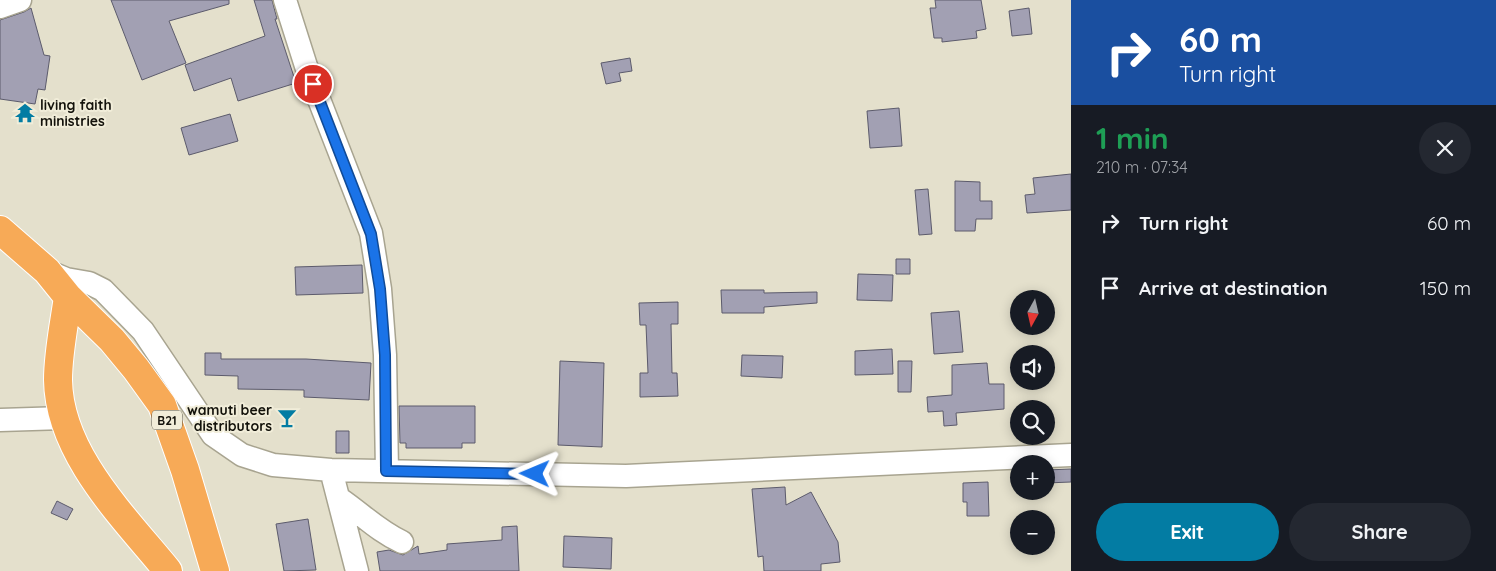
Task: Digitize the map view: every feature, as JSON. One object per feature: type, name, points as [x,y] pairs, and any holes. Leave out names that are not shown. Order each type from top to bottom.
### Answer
[{"type":"highway","name":"B21","points":[[0,230],[47,271],[68,297],[112,340],[162,406],[185,470],[215,571]]},
{"type":"highway","points":[[68,297],[58,381],[64,418],[73,444],[83,462],[124,518],[168,571]]},
{"type":"street","points":[[0,8],[20,0]]},
{"type":"street","points":[[285,0],[306,66],[371,234],[380,289],[385,355],[386,471]]},
{"type":"street","points":[[47,271],[66,279],[78,280],[96,286],[122,308],[157,349],[213,434],[242,455],[273,464],[332,470],[626,476],[1071,455]]},
{"type":"street","points":[[0,420],[64,418]]},
{"type":"street","points":[[332,470],[357,571]]},
{"type":"street","points":[[340,499],[360,512],[383,533],[402,542]]},
{"type":"building","points":[[111,0],[229,0],[229,4],[169,21],[186,63],[142,80]]},
{"type":"building","points":[[254,0],[272,0],[277,19],[275,19],[296,83],[238,101],[231,78],[194,91],[185,65],[265,36]]},
{"type":"building","points":[[935,0],[981,0],[986,29],[976,31],[977,38],[942,42],[942,38],[934,38],[930,8],[936,8]]},
{"type":"building","points":[[31,8],[44,55],[50,56],[45,90],[38,89],[35,104],[0,99],[0,20]]},
{"type":"building","points":[[1029,8],[1032,34],[1012,36],[1009,11]]},
{"type":"building","points":[[630,58],[632,71],[619,73],[621,81],[606,84],[601,63]]},
{"type":"building","points":[[899,108],[902,146],[870,148],[867,111]]},
{"type":"building","points":[[230,114],[238,141],[189,155],[181,128]]},
{"type":"building","points":[[1071,174],[1071,210],[1027,213],[1025,195],[1035,194],[1033,178]]},
{"type":"building","points":[[955,181],[980,182],[980,201],[992,201],[992,219],[976,219],[975,231],[955,231]]},
{"type":"building","points":[[928,189],[932,234],[919,235],[915,190]]},
{"type":"building","points":[[896,259],[910,259],[910,274],[896,274]]},
{"type":"building","points":[[362,265],[363,293],[296,295],[295,267]]},
{"type":"building","points":[[858,274],[893,275],[892,301],[857,300]]},
{"type":"building","points":[[721,290],[764,290],[764,293],[817,292],[817,303],[764,307],[764,313],[722,313]]},
{"type":"building","points":[[678,302],[678,324],[671,324],[672,373],[677,373],[678,396],[640,397],[640,373],[648,373],[646,325],[640,325],[639,303]]},
{"type":"building","points":[[959,311],[963,352],[934,354],[931,313]]},
{"type":"building","points":[[892,349],[893,374],[855,375],[855,351]]},
{"type":"building","points":[[205,353],[221,353],[221,359],[306,359],[371,363],[369,400],[304,397],[304,390],[238,389],[238,376],[205,375]]},
{"type":"building","points":[[742,355],[783,356],[782,378],[741,376]]},
{"type":"building","points":[[560,361],[604,363],[602,447],[558,445]]},
{"type":"building","points":[[898,361],[912,361],[911,392],[898,392]]},
{"type":"building","points":[[987,363],[989,384],[1004,384],[1004,409],[956,413],[957,425],[944,426],[943,411],[928,412],[927,397],[952,395],[952,365]]},
{"type":"building","points":[[399,406],[475,406],[475,443],[462,443],[462,448],[406,448],[406,443],[400,443]]},
{"type":"building","points":[[336,431],[349,431],[349,453],[336,453]]},
{"type":"building","points":[[1071,469],[1071,482],[1055,483],[1055,470]]},
{"type":"building","points":[[988,482],[989,516],[967,516],[967,502],[963,502],[963,483]]},
{"type":"building","points":[[785,487],[786,505],[811,492],[838,542],[840,562],[821,564],[821,571],[764,571],[763,556],[758,557],[752,489]]},
{"type":"building","points":[[57,501],[73,509],[67,520],[51,513]]},
{"type":"building","points":[[308,519],[316,570],[284,571],[276,524]]},
{"type":"building","points":[[517,526],[519,571],[380,571],[377,552],[389,550],[403,555],[418,546],[419,554],[447,550],[447,544],[502,540],[502,527]]},
{"type":"building","points":[[564,536],[612,538],[611,569],[563,567]]},
{"type":"place","name":"living faith ministries","points":[[25,113]]},
{"type":"place","name":"wamuti beer distributors","points":[[287,418]]},
{"type":"route","points":[[313,84],[371,234],[380,289],[385,355],[386,471],[535,474]]}]
